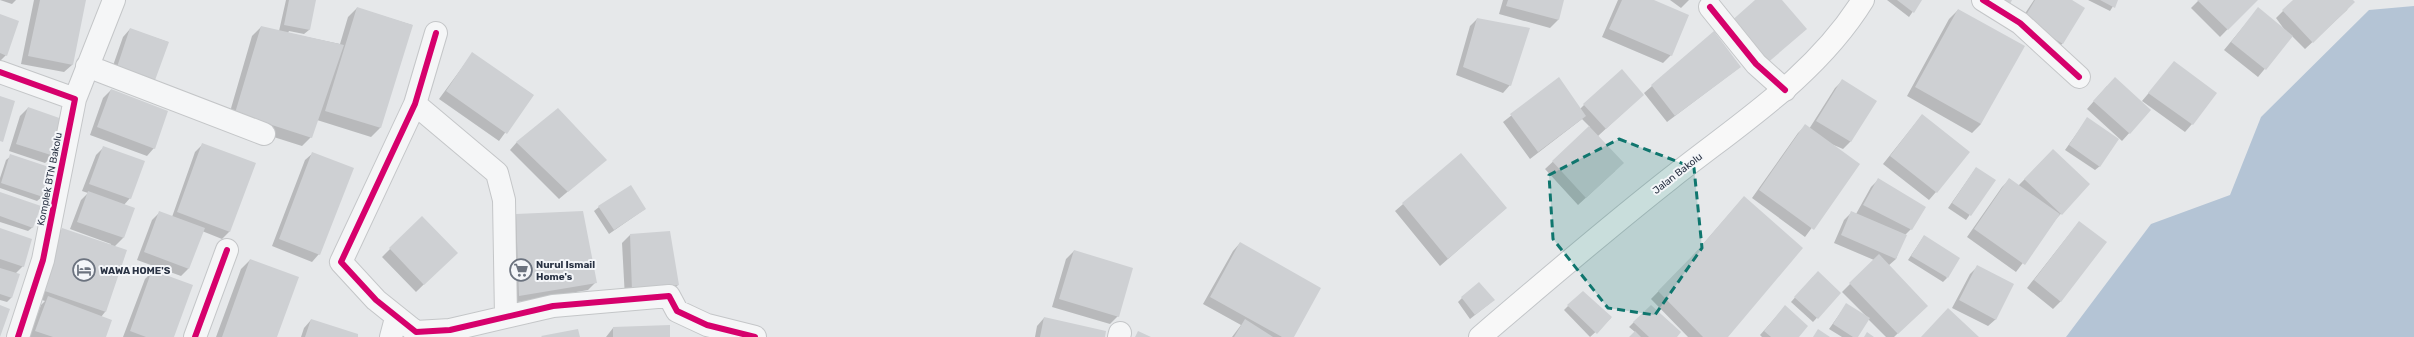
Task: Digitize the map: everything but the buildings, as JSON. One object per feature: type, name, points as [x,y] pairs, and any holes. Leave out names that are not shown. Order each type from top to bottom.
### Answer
[{"type":"main road","name":"Jalan Bakolu","points":[[1480,337],[1599,234],[1771,78],[1832,43],[1863,0]]},
{"type":"street","name":"Komplek BTN Bakolu","points":[[18,337],[43,260],[75,99],[114,0]]},
{"type":"street","points":[[1983,0],[2020,23],[2080,77]]},
{"type":"street","points":[[1710,6],[1771,78]]},
{"type":"street","points":[[436,33],[415,104],[342,262],[376,300],[394,327],[416,332],[450,330],[552,306],[669,296],[677,311],[707,325],[755,337]]},
{"type":"street","points":[[87,66],[264,134]]},
{"type":"street","points":[[0,72],[75,99]]},
{"type":"street","points":[[415,104],[497,173],[504,200],[506,316]]},
{"type":"street","points":[[195,337],[227,250]]},
{"type":"highlighted area","points":[[1619,139],[1694,168],[1702,248],[1655,315],[1608,308],[1553,239],[1549,175]]},
{"type":"water","points":[[2414,6],[2414,337],[2066,337],[2151,224],[2230,195],[2261,117],[2369,10]]},
{"type":"cycle path","points":[[1983,0],[2020,23],[2079,77]]},
{"type":"cycle path","points":[[1710,7],[1756,64],[1785,90]]},
{"type":"cycle path","points":[[436,33],[415,104],[341,262],[376,300],[416,332],[450,330],[553,306],[669,296],[677,311],[707,325],[755,337]]},
{"type":"cycle path","points":[[0,72],[75,99],[43,260],[18,337]]},
{"type":"cycle path","points":[[195,337],[227,250]]},
{"type":"place","name":"WAWA HOME'S","points":[[84,270]]},
{"type":"place","name":"Nurul Ismail Home's","points":[[521,270]]}]
